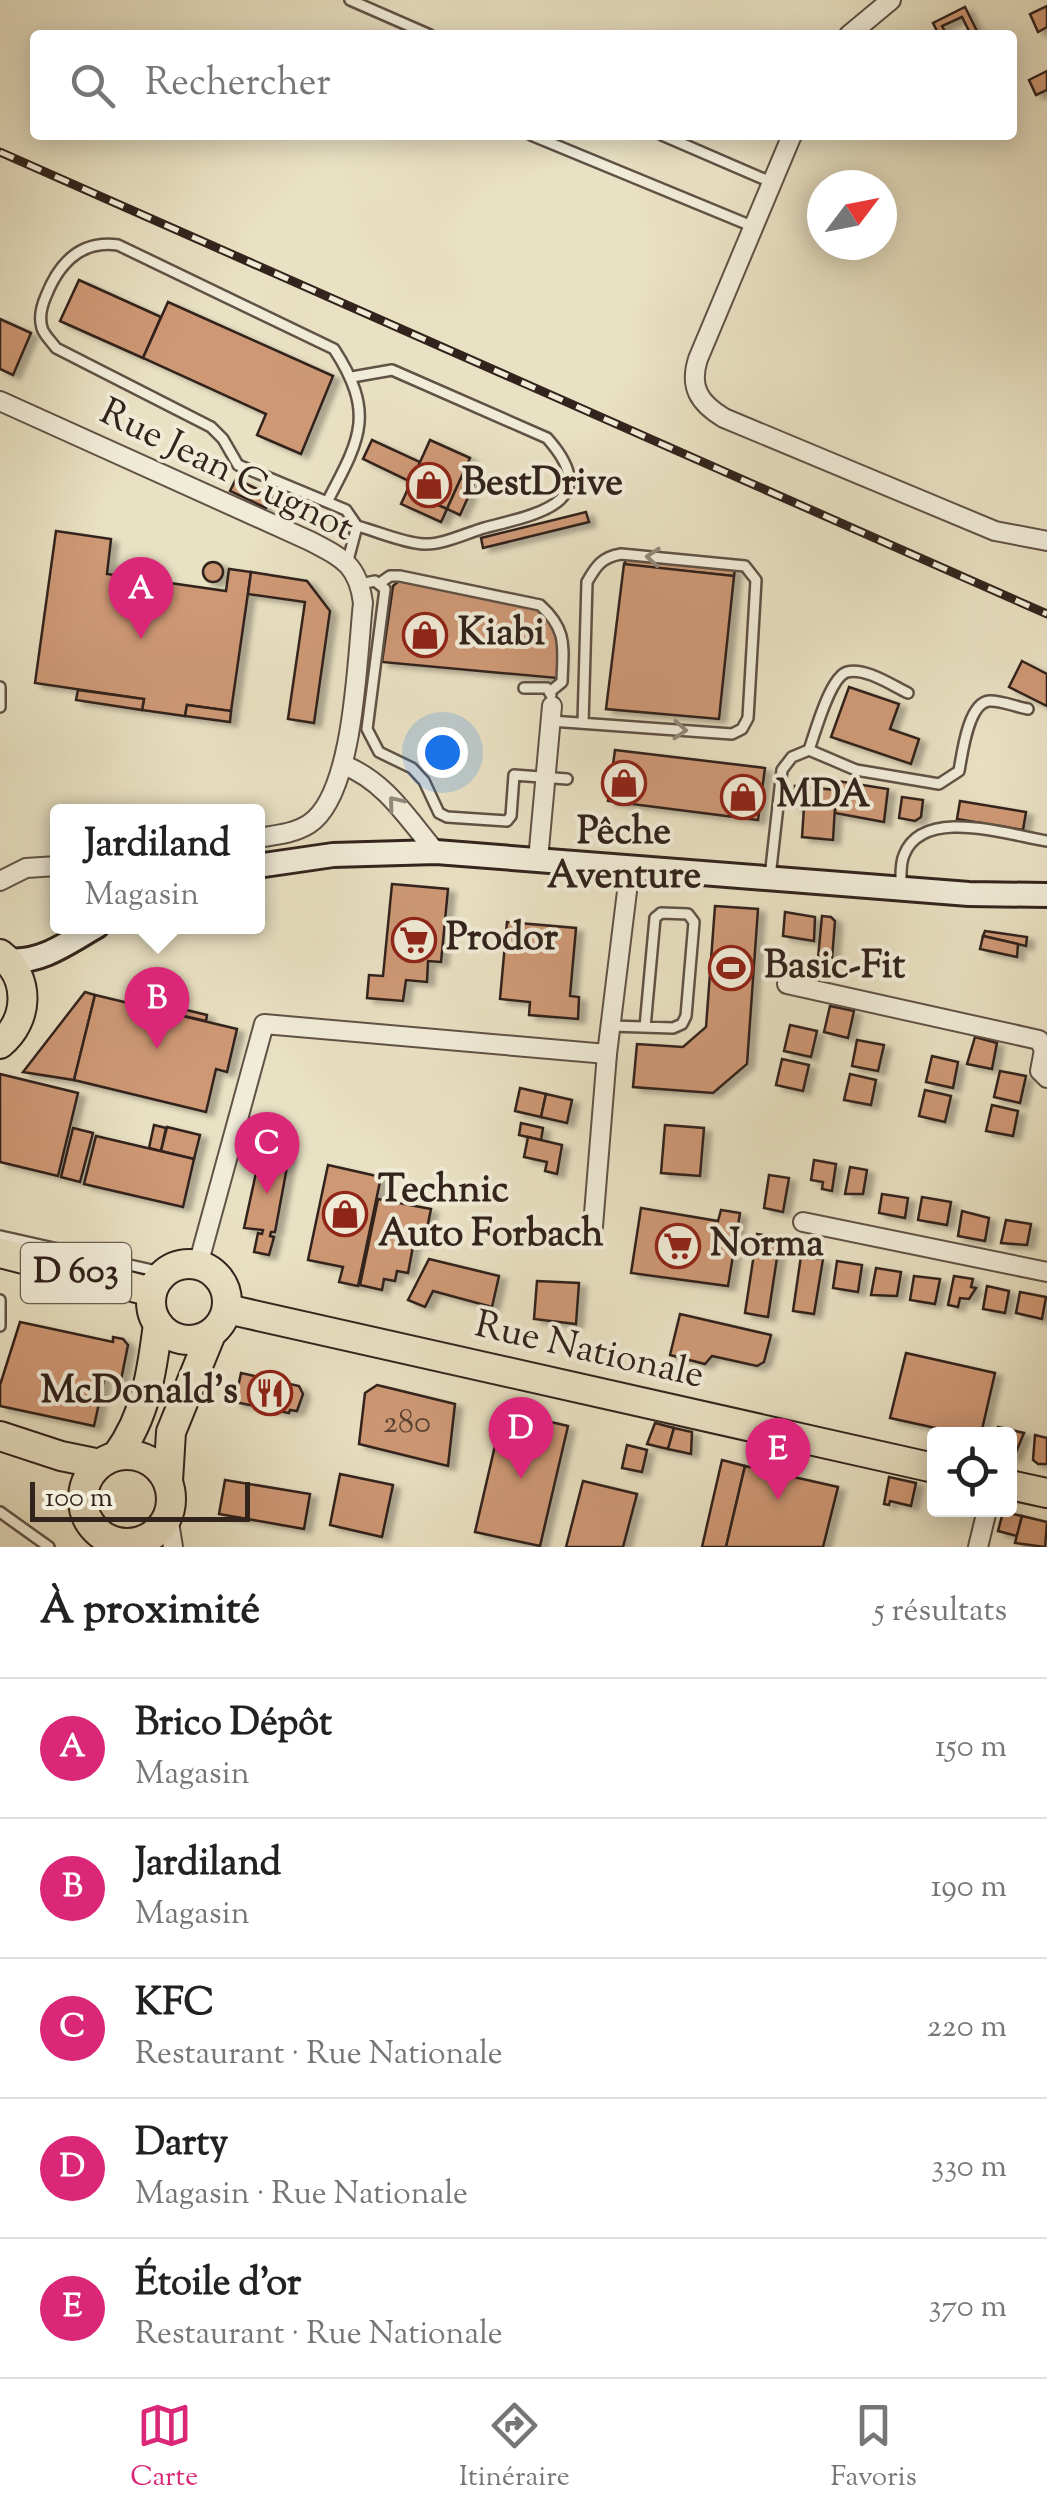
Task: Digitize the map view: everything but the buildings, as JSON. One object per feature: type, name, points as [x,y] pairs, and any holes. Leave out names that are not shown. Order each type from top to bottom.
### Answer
[{"type":"main road","points":[[265,865],[333,854],[436,852],[901,889],[1047,895]]},
{"type":"main road","points":[[4,957],[20,962],[49,953],[82,934]]},
{"type":"main road","points":[[22,986],[49,953]]},
{"type":"main road","points":[[0,1044],[19,1021],[23,1004],[22,986],[4,957]]},
{"type":"main road","name":"D 603","points":[[0,1254],[159,1283]]},
{"type":"main road","points":[[0,1448],[54,1468],[69,1480],[83,1500],[90,1524],[99,1533],[124,1545],[150,1537],[168,1516],[171,1504],[171,1432],[211,1334],[227,1309],[227,1294],[221,1281],[211,1271],[186,1264],[159,1283],[152,1309],[158,1324],[182,1340],[197,1340],[211,1334]]},
{"type":"main road","name":"Rue Nationale","points":[[227,1309],[927,1466]]},
{"type":"main road","points":[[83,1500],[90,1474],[108,1460],[138,1421],[158,1324]]},
{"type":"main road","points":[[0,1436],[61,1456],[108,1460],[141,1456],[162,1471],[168,1481]]},
{"type":"main road","points":[[1017,1487],[1047,1493]]},
{"type":"street","points":[[855,30],[890,0]]},
{"type":"street","points":[[790,140],[693,374],[697,396],[724,418],[995,531],[1047,541]]},
{"type":"street","name":"Rue Jean Cugnot","points":[[0,401],[310,541],[347,564],[360,584],[363,603],[363,683],[344,765]]},
{"type":"street","points":[[538,860],[552,706]]},
{"type":"street","points":[[265,837],[288,834],[312,822],[329,799],[344,765],[368,775],[392,796],[436,852]]},
{"type":"street","points":[[0,881],[26,868],[50,866]]},
{"type":"street","points":[[593,1226],[630,867]]},
{"type":"street","points":[[786,984],[1038,1040],[1044,1050],[1040,1071],[1047,1078]]},
{"type":"street","points":[[198,1265],[264,1024],[608,1054]]},
{"type":"street","points":[[804,1222],[1047,1272]]},
{"type":"street","points":[[168,1516],[174,1547]]},
{"type":"street","points":[[978,1547],[985,1517]]},
{"type":"lane","points":[[350,0],[418,30]]},
{"type":"lane","points":[[396,30],[400,22]]},
{"type":"lane","points":[[543,140],[754,227]]},
{"type":"lane","points":[[674,140],[773,183]]},
{"type":"lane","points":[[327,502],[358,443],[361,420],[352,377],[334,349],[118,244],[98,242],[69,257],[55,273],[41,308],[42,328],[56,348],[210,427],[223,439],[238,465],[346,510],[356,526],[355,544],[347,564]]},
{"type":"lane","points":[[352,377],[392,370],[547,438],[564,457],[571,484],[567,495],[544,512],[425,544],[356,526]]},
{"type":"lane","points":[[524,688],[583,723],[732,734],[742,729],[748,718],[756,580],[753,573],[745,566],[620,554],[608,556],[596,566],[587,582],[583,723]]},
{"type":"lane","points":[[360,584],[400,576],[540,604],[555,618],[562,632],[562,682],[552,706]]},
{"type":"lane","points":[[380,583],[385,589],[363,683],[367,729],[386,758],[412,768],[424,781],[439,813],[446,817],[507,821],[511,816],[514,775],[567,779]]},
{"type":"lane","points":[[809,750],[835,680],[848,671],[861,672],[908,693]]},
{"type":"lane","points":[[0,687],[0,707]]},
{"type":"lane","points":[[770,878],[782,770],[792,757],[809,750],[856,770],[939,784],[959,771],[967,728],[980,704],[988,701],[1028,709]]},
{"type":"lane","points":[[901,889],[904,855],[914,839],[938,826],[1047,842]]},
{"type":"lane","points":[[611,1026],[673,1028],[682,1024],[686,1016],[694,922],[688,914],[661,912],[655,918],[645,1027]]},
{"type":"lane","points":[[0,1300],[0,1326]]},
{"type":"lane","points":[[0,1512],[49,1547]]},
{"type":"railway","points":[[0,152],[1047,614]]},
{"type":"place","name":"BestDrive","points":[[429,485]]},
{"type":"place","name":"Kiabi","points":[[425,635]]},
{"type":"place","name":"Brico Dépôt","points":[[141,639]]},
{"type":"place","name":"Pêche Aventure","points":[[624,783]]},
{"type":"place","name":"MDA","points":[[743,797]]},
{"type":"place","name":"Prodor","points":[[414,940]]},
{"type":"place","name":"Basic-Fit","points":[[731,968]]},
{"type":"place","name":"Jardiland","points":[[157,1049]]},
{"type":"place","name":"KFC","points":[[267,1194]]},
{"type":"place","name":"Technic Auto Forbach","points":[[345,1214]]},
{"type":"place","name":"Norma","points":[[678,1246]]},
{"type":"place","name":"McDonald's","points":[[270,1393]]},
{"type":"place","name":"Darty","points":[[521,1479]]},
{"type":"place","name":"Étoile d'or","points":[[778,1500]]}]
